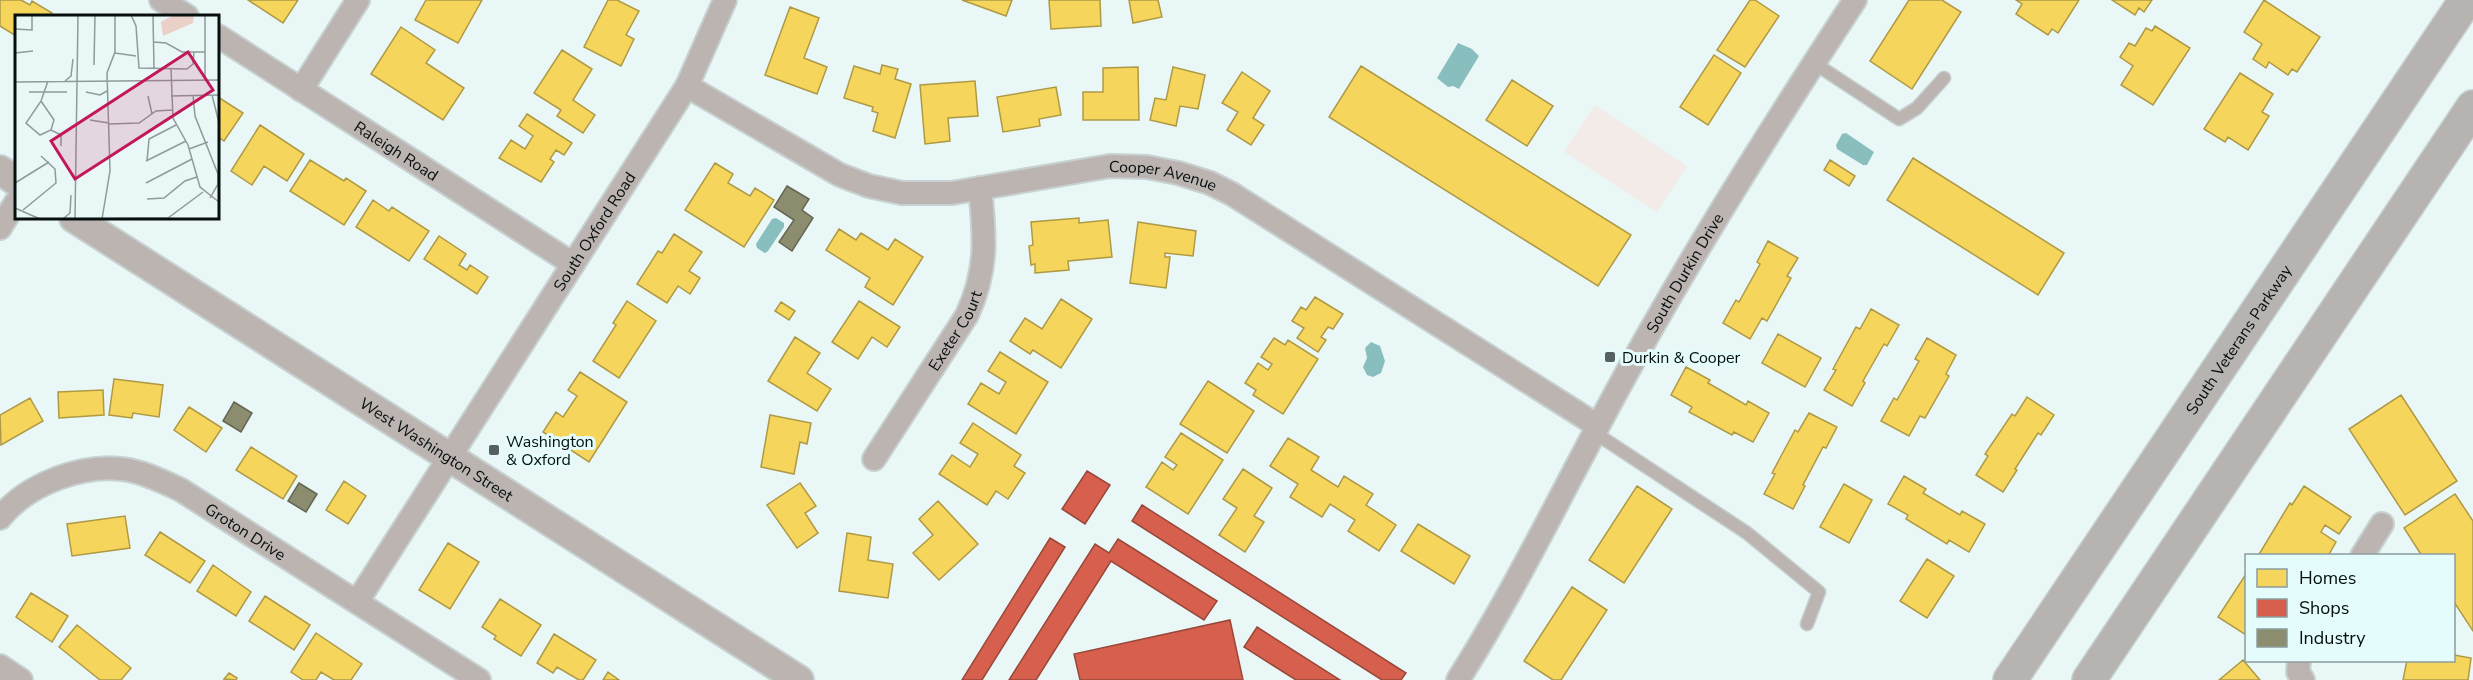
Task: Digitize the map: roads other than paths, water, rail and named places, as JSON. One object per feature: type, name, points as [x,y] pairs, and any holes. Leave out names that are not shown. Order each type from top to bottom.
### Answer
[{"type":"highway","name":"South Veterans Parkway","points":[[2010,680],[2466,0]]},
{"type":"highway","points":[[2089,680],[2473,107]]},
{"type":"street","points":[[161,0],[185,15]]},
{"type":"street","points":[[301,90],[358,0]]},
{"type":"street","name":"South Oxford Road","points":[[357,602],[687,86],[725,0]]},
{"type":"street","name":"South Durkin Drive","points":[[1458,680],[1493,625],[1596,430],[1692,258],[1855,0]]},
{"type":"street","name":"Raleigh Road","points":[[219,37],[573,264]]},
{"type":"street","name":"Cooper Avenue","points":[[687,86],[840,175],[869,186],[902,193],[927,194],[980,188],[1110,166],[1147,167],[1178,173],[1210,183],[1232,194],[1596,430]]},
{"type":"street","points":[[0,170],[15,180]]},
{"type":"street","name":"Exeter Court","points":[[874,459],[967,315],[978,292],[983,267],[984,243],[980,188]]},
{"type":"street","points":[[0,228],[15,204]]},
{"type":"street","name":"West Washington Street","points":[[76,219],[799,680]]},
{"type":"street","name":"Groton Drive","points":[[0,518],[38,487],[59,478],[100,469],[128,470],[155,477],[181,490],[479,680]]},
{"type":"street","points":[[2363,554],[2382,524]]},
{"type":"street","points":[[2299,662],[2298,672],[2303,680]]},
{"type":"street","points":[[0,666],[21,680]]},
{"type":"lane","points":[[1814,63],[1899,119],[1917,108],[1944,78]]},
{"type":"lane","points":[[1596,430],[1747,533],[1819,592],[1807,624]]},
{"type":"water","points":[[1458,43],[1472,49],[1479,56],[1459,89],[1453,86],[1448,87],[1437,78]]},
{"type":"water","points":[[1846,133],[1874,152],[1867,165],[1863,165],[1837,149],[1836,145],[1842,134]]},
{"type":"water","points":[[776,218],[784,223],[784,227],[765,253],[757,248],[756,244],[772,219]]},
{"type":"water","points":[[1371,342],[1380,346],[1385,361],[1381,373],[1373,377],[1367,375],[1363,367],[1367,358],[1365,348]]},
{"type":"place","name":"Durkin & Cooper","points":[[1610,357]]},
{"type":"place","name":"Washington & Oxford","points":[[494,450]]}]
